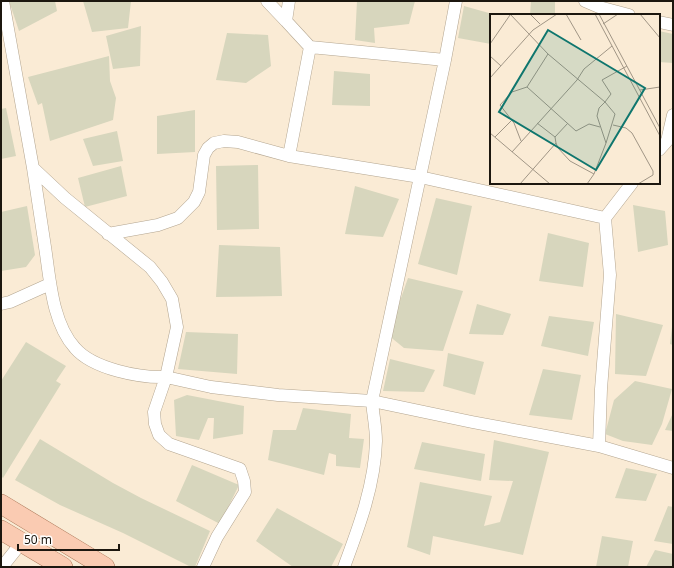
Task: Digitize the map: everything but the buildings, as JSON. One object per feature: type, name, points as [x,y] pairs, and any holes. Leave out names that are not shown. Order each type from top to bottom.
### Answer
[{"type":"main road","points":[[1,504],[106,567]]},
{"type":"main road","points":[[1,530],[63,567]]},
{"type":"street","points":[[3,1],[33,168],[53,304],[66,335],[75,348],[87,359],[108,368],[155,378],[166,377],[210,387],[278,395],[372,401],[599,446],[673,468]]},
{"type":"street","points":[[266,1],[310,47],[445,60]]},
{"type":"street","points":[[286,21],[289,1]]},
{"type":"street","points":[[344,567],[359,527],[372,477],[376,441],[372,401],[445,60],[456,1]]},
{"type":"street","points":[[585,1],[599,7],[625,14]]},
{"type":"street","points":[[660,22],[673,25]]},
{"type":"street","points":[[289,156],[310,47]]},
{"type":"street","points":[[660,149],[666,141],[673,115]]},
{"type":"street","points":[[108,234],[158,225],[178,218],[194,202],[199,192],[204,155],[208,148],[214,143],[224,141],[238,142],[289,156],[420,177],[605,218]]},
{"type":"street","points":[[33,168],[65,198],[150,267],[172,299],[177,327],[166,377],[154,412],[155,424],[159,435],[169,444],[240,469],[244,481],[244,492],[217,537],[203,567]]},
{"type":"street","points":[[599,446],[601,389],[610,274],[605,218],[631,184]]},
{"type":"street","points":[[1,304],[10,302],[50,284]]},
{"type":"street","points":[[2,567],[22,542]]}]
